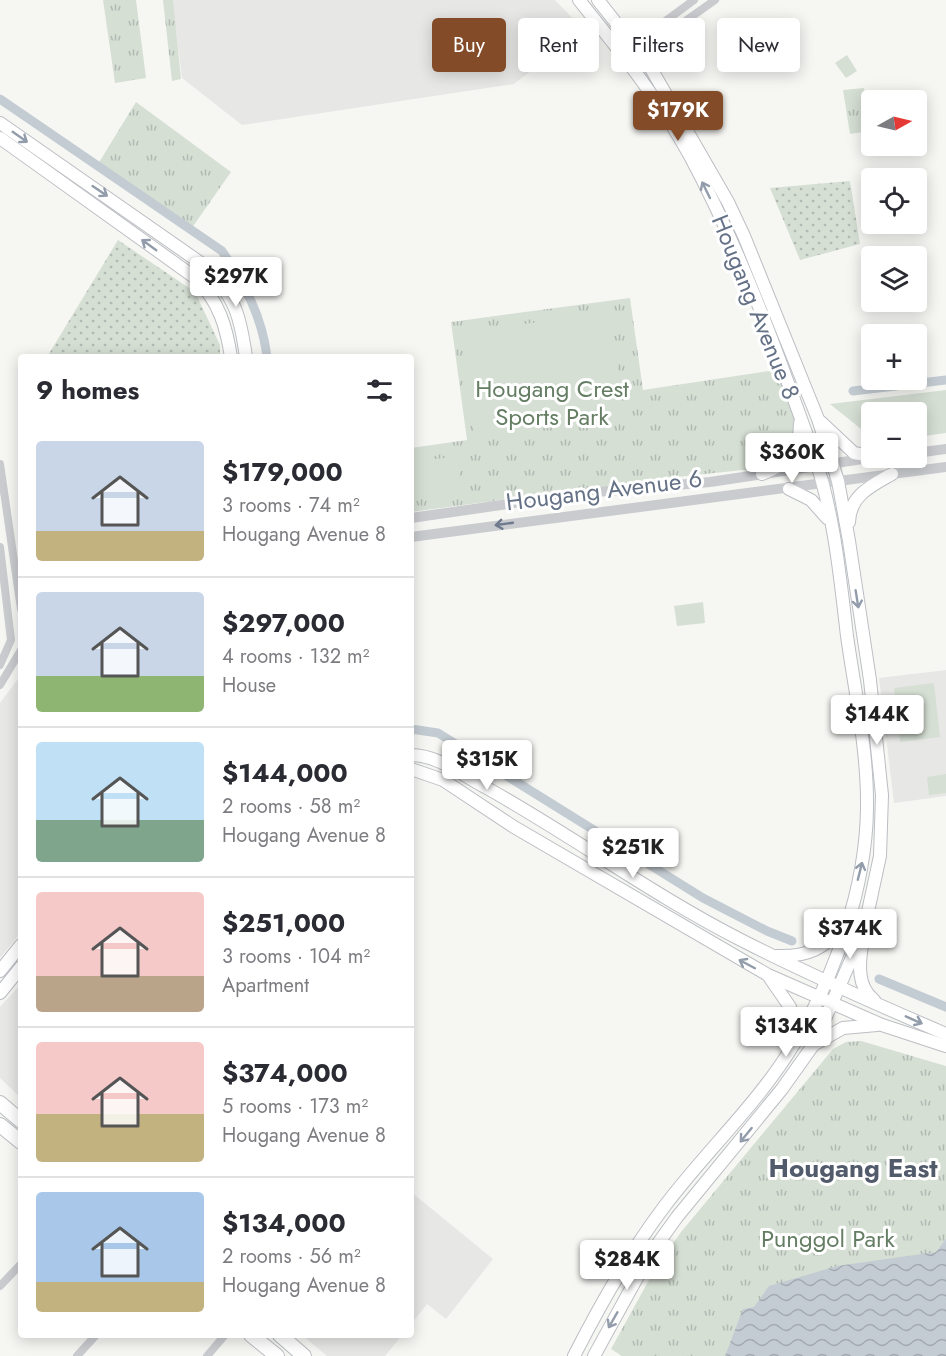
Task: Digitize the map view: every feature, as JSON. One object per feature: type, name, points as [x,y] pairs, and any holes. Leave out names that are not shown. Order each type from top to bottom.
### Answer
[{"type":"main road","name":"Hougang Avenue 8","points":[[579,0],[611,39]]},
{"type":"main road","name":"Hougang Avenue 8","points":[[598,0],[613,18]]},
{"type":"main road","name":"Hougang Avenue 8","points":[[574,1356],[637,1244],[664,1207],[750,1104],[794,1045],[826,982],[845,928],[864,855],[867,792],[839,568],[817,465],[731,240],[689,155],[636,72]]},
{"type":"main road","name":"Hougang Avenue 8","points":[[594,1356],[649,1256],[677,1216],[782,1089],[814,1044],[864,930],[880,856],[882,795],[871,691],[838,481],[819,419],[744,236],[675,107],[653,72]]},
{"type":"main road","points":[[0,123],[208,268],[233,300],[240,316],[246,354]]},
{"type":"main road","points":[[0,138],[197,279],[208,292],[224,319],[230,354]]},
{"type":"main road","points":[[762,474],[779,468],[791,457],[800,434],[800,416]]},
{"type":"main road","points":[[819,419],[849,450],[861,454]]},
{"type":"main road","points":[[849,541],[851,505],[862,491],[892,474]]},
{"type":"main road","points":[[789,489],[811,500],[830,521]]},
{"type":"main road","points":[[414,755],[427,757],[446,765],[532,814],[640,883],[772,956],[839,989],[946,1034]]},
{"type":"main road","points":[[414,770],[443,780],[514,827],[768,975],[882,1025],[946,1046]]},
{"type":"main road","points":[[772,956],[811,953],[823,947],[845,928]]},
{"type":"main road","points":[[864,930],[860,965],[863,986],[866,994],[882,1006]]},
{"type":"main road","points":[[0,971],[18,949]]},
{"type":"main road","points":[[0,993],[18,971]]},
{"type":"main road","points":[[768,975],[790,1007],[794,1045]]},
{"type":"main road","points":[[814,1044],[843,1028],[882,1025]]},
{"type":"main road","points":[[0,1103],[18,1118]]},
{"type":"main road","points":[[0,1125],[18,1140]]},
{"type":"main road","points":[[256,1338],[277,1356]]},
{"type":"main road","points":[[283,1338],[304,1356]]},
{"type":"street","points":[[673,18],[694,0]]},
{"type":"street","points":[[686,18],[715,0]]},
{"type":"street","points":[[927,452],[946,449]]},
{"type":"street","name":"Hougang Avenue 6","points":[[414,518],[585,493],[762,474],[861,459]]},
{"type":"street","points":[[0,464],[18,588]]},
{"type":"street","name":"Hougang Avenue 6","points":[[414,537],[946,467]]},
{"type":"street","points":[[0,546],[11,640],[0,664]]},
{"type":"street","points":[[0,685],[18,656]]},
{"type":"street","points":[[0,1286],[18,1267]]},
{"type":"street","points":[[77,1356],[93,1338]]},
{"type":"street","points":[[207,1356],[222,1338]]},
{"type":"shaded area","points":[[172,0],[555,0],[572,18],[518,18],[518,72],[530,72],[514,84],[242,125],[182,78]]},
{"type":"shaded area","points":[[946,670],[946,796],[894,803],[879,678]]},
{"type":"shaded area","points":[[18,679],[18,936],[0,958],[0,703]]},
{"type":"shaded area","points":[[18,987],[18,1095],[0,1078],[0,1007]]},
{"type":"shaded area","points":[[414,1194],[493,1259],[446,1319],[427,1304],[414,1320]]},
{"type":"shaded area","points":[[306,1338],[400,1338],[385,1356],[327,1356]]},
{"type":"green space","points":[[103,0],[136,0],[146,78],[115,83]]},
{"type":"green space","points":[[163,0],[173,0],[181,79],[172,81]]},
{"type":"green space","points":[[847,55],[857,71],[846,78],[835,63]]},
{"type":"green space","points":[[864,88],[861,90],[861,132],[850,134],[843,90]]},
{"type":"green space","points":[[136,102],[231,172],[189,232],[95,169]]},
{"type":"green space","points":[[850,181],[860,244],[800,260],[770,188]]},
{"type":"green space","points":[[118,240],[195,292],[220,345],[220,354],[49,354]]},
{"type":"green space","name":"Hougang Crest Sports Park","points":[[630,298],[643,390],[776,370],[795,417],[792,447],[772,467],[658,479],[414,512],[414,448],[467,440],[451,322]]},
{"type":"green space","points":[[611,313],[624,417],[474,436],[461,332]]},
{"type":"green space","points":[[946,390],[946,433],[927,436],[927,402],[861,402],[861,429],[830,404]]},
{"type":"green space","points":[[458,456],[461,489],[418,495],[414,462]]},
{"type":"green space","points":[[703,602],[705,623],[677,626],[674,606]]},
{"type":"green space","points":[[934,683],[940,737],[900,742],[894,688]]},
{"type":"green space","points":[[946,774],[946,793],[929,795],[927,777]]},
{"type":"green space","name":"Punggol Park","points":[[861,1041],[946,1066],[946,1356],[622,1356],[611,1349],[655,1269],[681,1232],[833,1049],[846,1042]]},
{"type":"water","points":[[946,1239],[946,1356],[725,1356],[743,1309],[754,1307],[769,1286],[837,1266],[936,1252]]},
{"type":"waterway","points":[[0,99],[222,251],[238,276],[257,314],[267,354]]},
{"type":"waterway","points":[[853,391],[946,380]]},
{"type":"waterway","points":[[414,729],[438,733],[703,898],[767,931],[792,941]]},
{"type":"waterway","points":[[879,979],[946,1007]]},
{"type":"district","name":"Hougang East","points":[[853,1168]]}]
